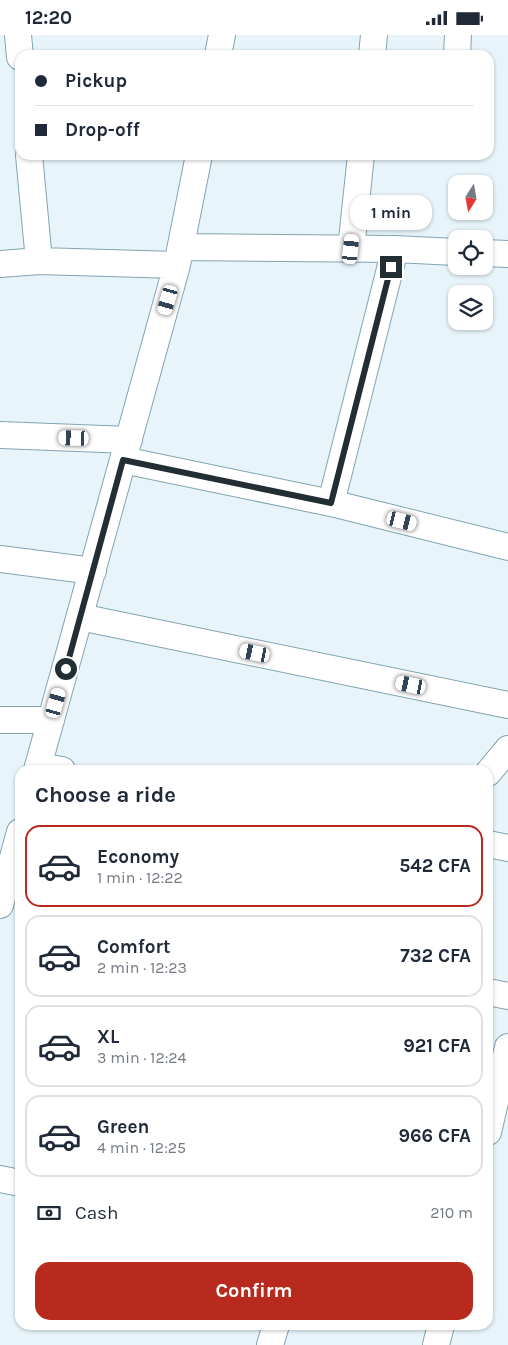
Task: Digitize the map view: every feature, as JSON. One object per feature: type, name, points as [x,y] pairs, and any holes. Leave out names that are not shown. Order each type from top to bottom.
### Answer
[{"type":"street","points":[[18,35],[19,50]]},
{"type":"street","points":[[219,50],[222,35]]},
{"type":"street","points":[[372,50],[374,35]]},
{"type":"street","points":[[457,50],[458,35]]},
{"type":"street","points":[[29,160],[39,261]]},
{"type":"street","points":[[46,765],[51,720],[179,256],[198,160]]},
{"type":"street","points":[[351,249],[360,160]]},
{"type":"street","points":[[0,264],[351,249],[448,252]]},
{"type":"street","points":[[331,503],[395,249]]},
{"type":"street","points":[[493,253],[508,254]]},
{"type":"street","points":[[0,435],[126,450],[508,547]]},
{"type":"street","points":[[0,559],[93,571]]},
{"type":"street","points":[[80,617],[508,705]]},
{"type":"street","points":[[0,720],[51,720]]},
{"type":"street","points":[[493,767],[508,749]]},
{"type":"street","points":[[493,845],[508,848]]},
{"type":"street","points":[[15,850],[0,904],[15,906]]},
{"type":"street","points":[[493,993],[508,996]]},
{"type":"street","points":[[493,1111],[508,1047]]},
{"type":"street","points":[[0,1179],[15,1182]]},
{"type":"street","points":[[270,1345],[274,1330]]},
{"type":"street","points":[[436,1345],[440,1330]]},
{"type":"route","points":[[66,669],[123,460],[331,503],[391,267]]}]
